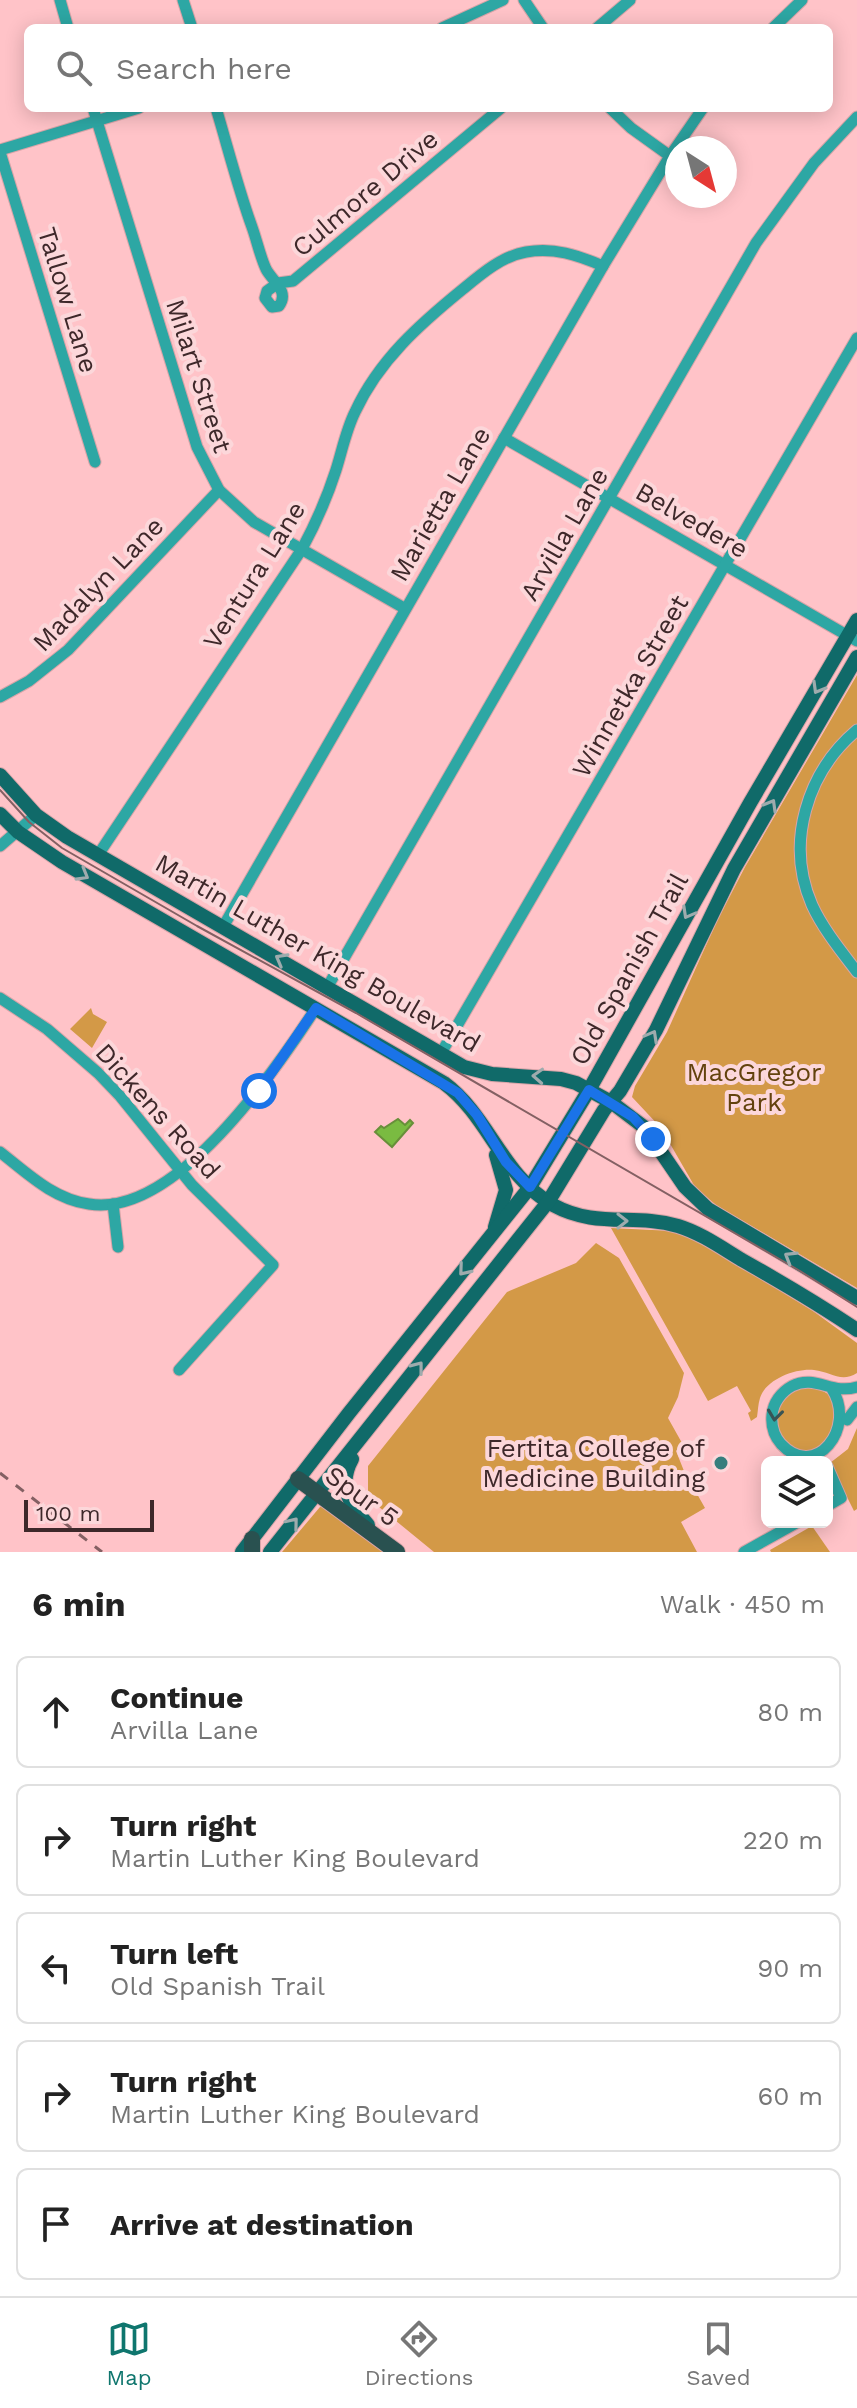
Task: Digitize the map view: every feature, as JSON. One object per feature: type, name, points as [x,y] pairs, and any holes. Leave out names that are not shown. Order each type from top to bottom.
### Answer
[{"type":"highway","name":"Spur 5","points":[[298,1479],[397,1552]]},
{"type":"main road","name":"Old Spanish Trail","points":[[249,1548],[298,1479],[530,1187],[589,1090],[750,803],[852,638],[857,620]]},
{"type":"main road","name":"Old Spanish Trail","points":[[270,1552],[548,1202],[656,1030],[728,881],[857,657]]},
{"type":"main road","name":"Martin Luther King Boulevard","points":[[0,775],[36,815],[98,855],[328,986],[440,1055],[464,1067],[492,1074],[549,1076],[576,1083],[611,1102],[644,1127],[685,1187],[708,1209],[857,1298]]},
{"type":"main road","name":"Martin Luther King Boulevard","points":[[0,814],[18,832],[62,862],[444,1083],[458,1093],[477,1115],[500,1154],[548,1202],[596,1220],[648,1221],[683,1227],[823,1306],[857,1330]]},
{"type":"main road","points":[[477,1115],[498,1159],[506,1190],[493,1235]]},
{"type":"main road","points":[[378,1418],[370,1436],[348,1466],[345,1486],[353,1509],[379,1538]]},
{"type":"street","points":[[60,0],[67,24]]},
{"type":"street","points":[[183,0],[191,24]]},
{"type":"street","points":[[451,24],[503,0]]},
{"type":"street","points":[[524,0],[540,24]]},
{"type":"street","points":[[602,24],[630,0]]},
{"type":"street","points":[[777,24],[802,0]]},
{"type":"street","points":[[217,112],[267,270],[278,283]]},
{"type":"street","name":"Culmore Drive","points":[[272,307],[279,306],[282,301],[278,283],[293,281],[496,112]]},
{"type":"street","points":[[614,112],[665,152]]},
{"type":"street","name":"Marietta Lane","points":[[684,136],[700,112]]},
{"type":"street","points":[[0,151],[95,114]]},
{"type":"street","name":"Milart Street","points":[[95,114],[189,424],[205,467],[219,490],[254,522],[404,608]]},
{"type":"street","name":"Arvilla Lane","points":[[328,986],[756,243],[814,163],[857,117]]},
{"type":"street","name":"Tallow Lane","points":[[0,151],[95,462]]},
{"type":"street","name":"Marietta Lane","points":[[223,927],[404,608],[665,164]]},
{"type":"street","name":"Ventura Lane","points":[[98,855],[302,549],[328,494],[355,412],[380,369],[419,324],[496,264],[521,253],[545,250],[562,252],[603,266]]},
{"type":"street","name":"Winnetka Street","points":[[440,1055],[857,338]]},
{"type":"street","name":"Belvedere","points":[[504,438],[852,638]]},
{"type":"street","name":"Madalyn Lane","points":[[0,697],[29,681],[68,650],[219,490]]},
{"type":"street","points":[[857,730],[836,749],[816,779],[804,815],[800,852],[803,878],[812,906],[857,972]]},
{"type":"street","points":[[0,846],[36,815]]},
{"type":"street","name":"Dickens Road","points":[[0,998],[79,1054],[120,1096],[180,1170],[273,1265],[179,1370]]},
{"type":"street","points":[[0,1152],[61,1197],[91,1205],[113,1204],[138,1197],[180,1170],[247,1105],[316,1008]]},
{"type":"street","points":[[113,1204],[118,1247]]},
{"type":"street","points":[[807,1456],[788,1449],[773,1428],[773,1411],[780,1395],[795,1385],[812,1382],[832,1389],[857,1387]]},
{"type":"street","points":[[832,1389],[841,1400],[847,1420]]},
{"type":"street","points":[[828,1456],[857,1407]]},
{"type":"street","points":[[833,1481],[841,1498],[833,1503]]},
{"type":"street","points":[[744,1552],[787,1528]]},
{"type":"green space","name":"MacGregor Park","points":[[857,675],[857,1288],[716,1205],[695,1187],[661,1128],[632,1097],[635,1086],[667,1032],[745,867]]},
{"type":"green space","points":[[91,1008],[93,1014],[107,1022],[92,1048],[70,1029]]},
{"type":"green space","points":[[611,1228],[673,1231],[698,1240],[813,1311],[857,1343],[857,1373],[841,1377],[807,1370],[782,1376],[763,1391],[757,1417],[751,1421],[748,1413],[751,1411],[737,1386],[708,1401]]},
{"type":"green space","points":[[596,1243],[619,1258],[684,1373],[668,1418],[682,1443],[676,1451],[684,1471],[705,1508],[681,1522],[697,1552],[434,1552],[368,1498],[368,1466],[507,1292],[576,1263]]},
{"type":"green space","points":[[805,1386],[826,1393],[840,1409],[825,1448],[806,1452],[794,1450],[786,1444],[777,1424],[783,1402]]},
{"type":"green space","points":[[857,1428],[857,1509],[854,1511],[833,1469],[833,1461],[848,1449]]},
{"type":"green space","points":[[324,1506],[383,1552],[282,1552]]},
{"type":"green space","points":[[813,1528],[830,1552],[771,1552]]},
{"type":"shaded area","points":[[398,1119],[405,1125],[410,1120],[413,1123],[392,1147],[375,1132]]},
{"type":"tram line","points":[[0,790],[29,822],[62,848],[356,1013],[857,1307]]},
{"type":"railway","points":[[0,1473],[102,1552]]},
{"type":"place","name":"Fertita College of Medicine Building","points":[[721,1463]]},
{"type":"route","points":[[259,1091],[316,1008],[458,1093],[477,1115],[506,1162],[530,1187],[589,1090],[633,1117],[653,1139]]}]
